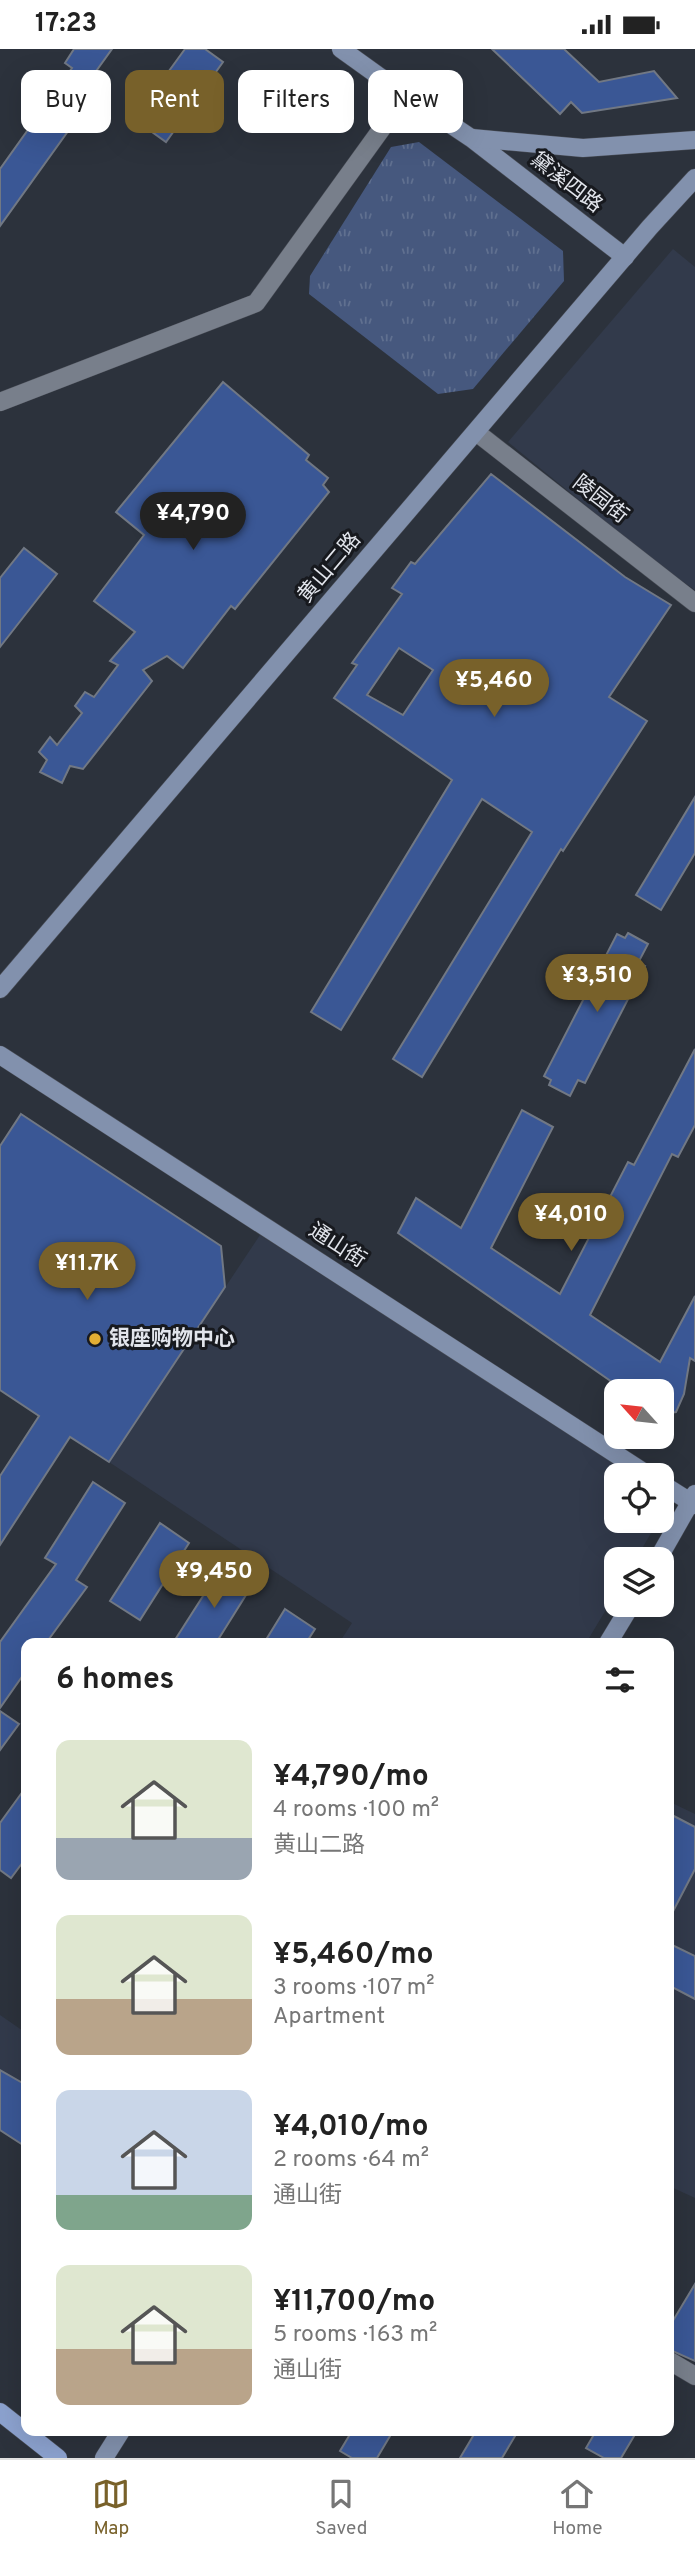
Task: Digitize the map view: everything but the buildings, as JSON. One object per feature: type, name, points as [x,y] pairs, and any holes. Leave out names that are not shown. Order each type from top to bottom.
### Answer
[{"type":"main road","points":[[0,2412],[21,2429]]},
{"type":"main road","points":[[30,2436],[58,2458]]},
{"type":"street","name":"黛溪四路","points":[[341,49],[371,70]]},
{"type":"street","points":[[0,402],[256,303],[379,133]]},
{"type":"street","name":"黛溪四路","points":[[463,133],[625,257]]},
{"type":"street","points":[[471,138],[583,148],[695,140]]},
{"type":"street","name":"黄山二路","points":[[0,989],[695,178]]},
{"type":"street","name":"陵园街","points":[[476,432],[695,603]]},
{"type":"street","name":"通山街","points":[[0,1055],[630,1463]]},
{"type":"street","points":[[665,1547],[694,1501],[674,1490]]},
{"type":"street","points":[[611,1638],[624,1617]]},
{"type":"street","points":[[674,2364],[695,2376]]},
{"type":"street","points":[[104,2458],[118,2436]]},
{"type":"shaded area","points":[[673,249],[695,267],[695,590],[660,566],[508,442]]},
{"type":"shaded area","points":[[260,1235],[614,1463],[604,1463],[604,1533],[651,1533],[643,1547],[604,1547],[604,1613],[589,1638],[342,1638],[352,1623],[109,1462]]},
{"type":"shaded area","points":[[674,1804],[695,1814],[695,2198],[674,2188]]},
{"type":"shaded area","points":[[0,2015],[21,2030],[21,2144],[0,2130]]},
{"type":"green space","points":[[419,142],[563,251],[564,281],[473,389],[438,394],[309,294],[310,276],[391,147]]},
{"type":"place","name":"银座购物中心","points":[[95,1339]]}]
